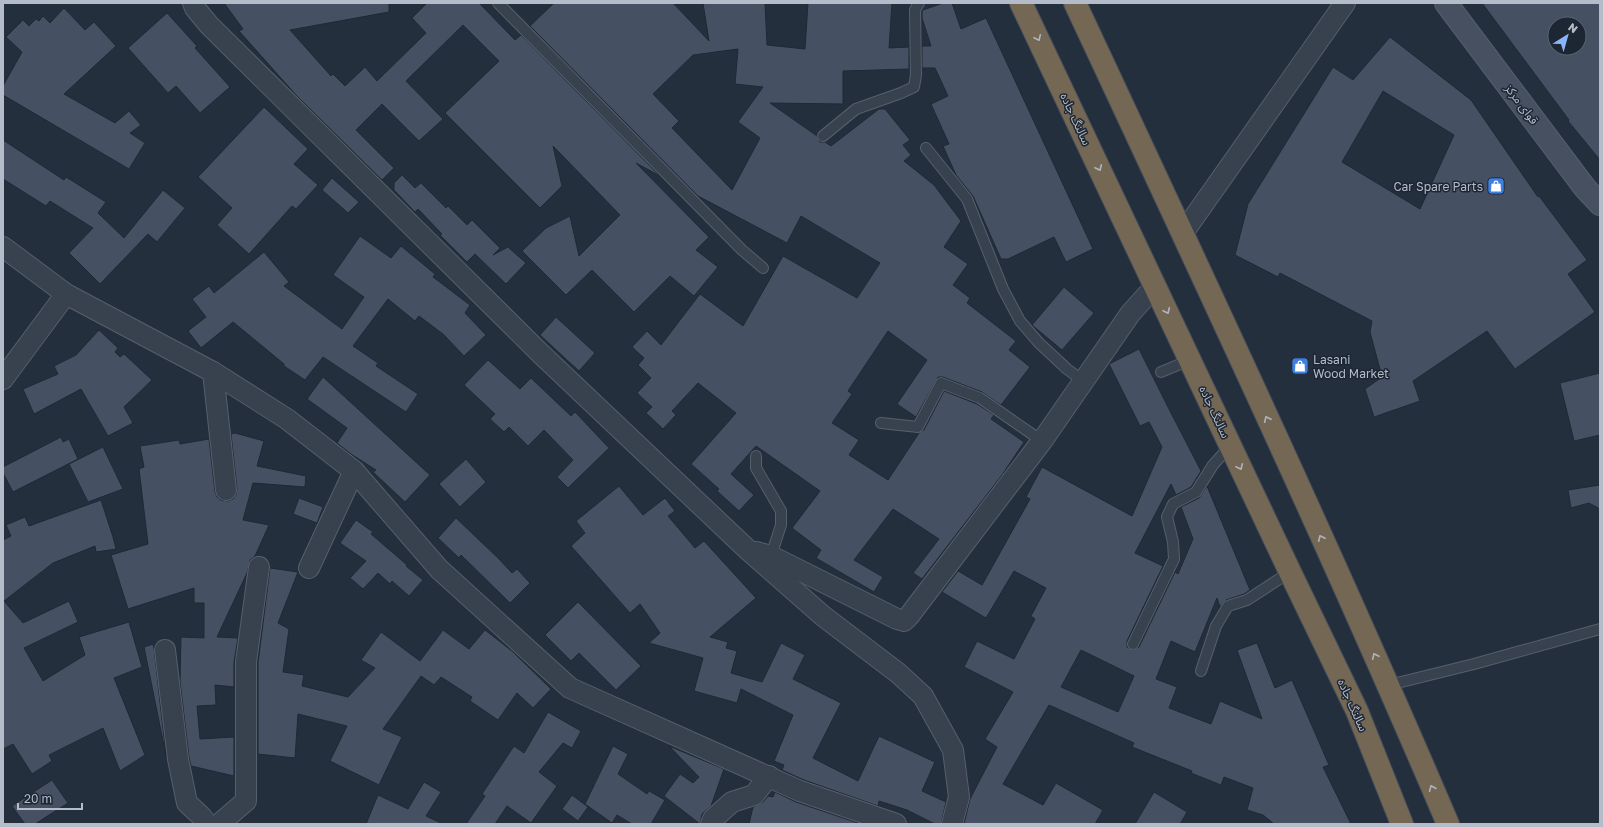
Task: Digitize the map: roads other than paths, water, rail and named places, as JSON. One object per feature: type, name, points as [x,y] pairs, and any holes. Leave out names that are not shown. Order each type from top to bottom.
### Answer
[{"type":"highway","name":"سالنگ جاده","points":[[1021,3],[1357,711],[1402,824]]},
{"type":"highway","points":[[1075,3],[1183,233],[1389,685],[1448,824]]},
{"type":"main road","name":"قوای مرکز","points":[[1446,3],[1585,188],[1600,204]]},
{"type":"street","points":[[193,3],[195,8],[209,25],[530,343],[748,550],[823,616],[892,669],[922,696],[953,750],[959,797],[952,824]]},
{"type":"street","points":[[1183,233],[1345,3]]},
{"type":"street","points":[[3,247],[66,294],[213,372],[287,419],[354,471],[439,569],[570,688],[800,791],[896,824]]},
{"type":"street","points":[[748,550],[771,556],[897,619],[904,621],[1042,441],[1130,314],[1147,295],[1158,291]]},
{"type":"street","points":[[3,379],[66,294]]},
{"type":"street","points":[[213,372],[226,490]]},
{"type":"street","points":[[309,568],[354,471]]},
{"type":"street","points":[[219,824],[246,801],[246,662],[259,567]]},
{"type":"street","points":[[165,650],[178,759],[187,803],[202,816],[207,824]]},
{"type":"street","points":[[711,824],[713,819],[732,802],[754,795],[769,776]]},
{"type":"lane","points":[[498,3],[736,244],[763,268]]},
{"type":"lane","points":[[823,136],[856,109],[914,87],[916,75],[915,10],[919,3]]},
{"type":"lane","points":[[926,148],[967,199],[1003,289],[1020,321],[1039,343],[1067,369],[1083,381]]},
{"type":"lane","points":[[1160,372],[1190,360]]},
{"type":"lane","points":[[880,423],[918,427],[941,383],[980,398],[1042,441]]},
{"type":"lane","points":[[1133,644],[1174,559],[1173,542],[1167,517],[1173,504],[1196,492],[1213,465],[1230,446]]},
{"type":"lane","points":[[756,456],[756,468],[781,511],[782,525],[771,556]]},
{"type":"lane","points":[[1200,671],[1216,626],[1228,606],[1247,600],[1290,572]]},
{"type":"lane","points":[[1389,685],[1474,664],[1600,629]]},
{"type":"place","name":"Car Spare Parts","points":[[1496,186]]},
{"type":"place","name":"Lasani Wood Market","points":[[1300,366]]}]
